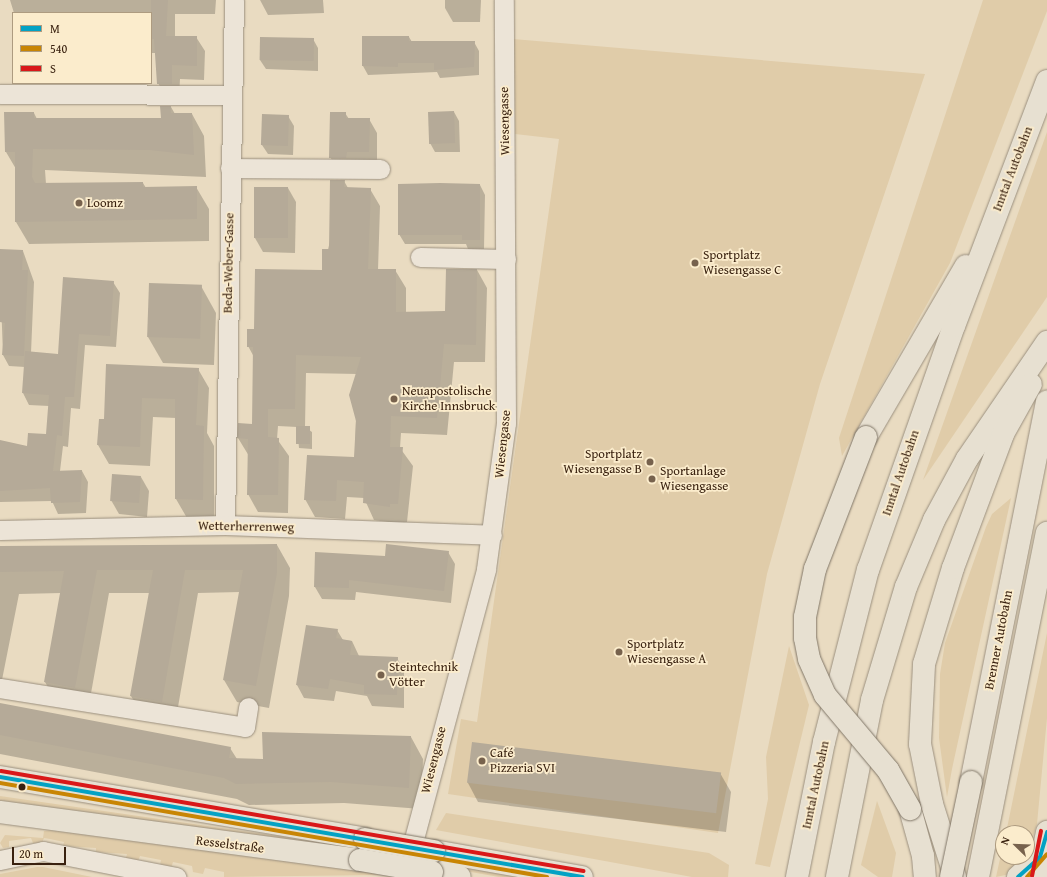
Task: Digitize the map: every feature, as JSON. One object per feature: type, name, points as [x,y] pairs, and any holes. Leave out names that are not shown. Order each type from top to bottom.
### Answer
[{"type":"main road","name":"Inntal Autobahn","points":[[797,877],[824,742],[868,570],[989,231],[1047,81]]},
{"type":"main road","points":[[925,877],[924,856],[910,809],[888,770],[825,695],[809,660],[805,638],[805,617],[815,569],[866,437],[952,288],[989,231]]},
{"type":"main road","points":[[837,877],[872,700],[906,587],[934,520],[966,459],[1047,342]]},
{"type":"main road","points":[[955,877],[932,804],[920,744],[924,664],[953,568],[1003,434],[1031,384],[1047,346]]},
{"type":"main road","name":"Brenner Autobahn","points":[[951,877],[1045,410]]},
{"type":"main road","name":"Brenner Autobahn","points":[[978,877],[1047,533]]},
{"type":"main road","name":"Resselstraße","points":[[0,777],[365,839],[433,862],[460,877]]},
{"type":"main road","name":"Resselstraße","points":[[0,812],[360,860],[433,862],[582,877]]},
{"type":"main road","points":[[1018,877],[1039,867],[1047,832]]},
{"type":"street","name":"Beda-Weber-Gasse","points":[[225,525],[231,100],[234,0]]},
{"type":"street","name":"Wiesengasse","points":[[404,877],[492,535],[507,405],[504,0]]},
{"type":"street","points":[[0,94],[231,100]]},
{"type":"street","points":[[0,106],[231,100]]},
{"type":"street","points":[[230,168],[380,169]]},
{"type":"street","points":[[420,257],[506,259]]},
{"type":"street","name":"Wetterherrenweg","points":[[0,530],[225,525],[492,535]]},
{"type":"street","points":[[0,688],[245,727],[248,707]]},
{"type":"street","points":[[0,860],[43,851],[176,877]]},
{"type":"shaded area","points":[[983,0],[1047,0],[1047,11],[950,263],[842,456],[839,438]]},
{"type":"shaded area","name":"Sportanlage Wiesengasse","points":[[513,39],[925,74],[820,384],[767,574],[718,833],[448,794],[461,719],[477,722],[559,139],[515,134]]},
{"type":"shaded area","points":[[1047,132],[1047,297],[923,480]]},
{"type":"shaded area","points":[[1011,498],[947,797],[939,738],[940,674],[945,643],[986,527],[992,514]]},
{"type":"shaded area","points":[[1047,633],[1047,718],[1037,824],[1035,830],[1035,825],[1008,825]]},
{"type":"shaded area","points":[[789,646],[809,705],[770,867],[755,864],[768,799],[766,757]]},
{"type":"shaded area","points":[[0,796],[340,845],[521,877],[499,877],[359,852],[0,801]]},
{"type":"shaded area","points":[[877,801],[896,853],[892,877],[878,877],[861,865]]},
{"type":"shaded area","points":[[446,813],[709,853],[729,865],[728,877],[692,877],[436,830]]},
{"type":"shaded area","points":[[60,829],[328,864],[379,875],[224,877],[224,872],[205,868],[203,874],[193,872],[192,866],[173,862],[171,868],[160,865],[161,860],[140,856],[138,861],[126,858],[127,854],[96,852],[96,848],[63,846],[64,842],[44,838],[42,843],[33,843],[31,838],[9,841],[9,847],[3,848],[0,843],[5,835],[43,838],[44,831]]},
{"type":"shaded area","points":[[999,865],[1018,865],[1010,874],[996,877]]},
{"type":"shaded area","points":[[37,867],[92,877],[0,877],[0,874]]},
{"type":"building","points":[[151,0],[168,0],[166,36],[197,36],[197,66],[172,65],[172,84],[157,84],[154,39],[152,39]]},
{"type":"building","points":[[362,36],[409,36],[409,41],[475,41],[474,67],[434,70],[434,63],[398,63],[398,67],[362,66]]},
{"type":"building","points":[[260,37],[314,38],[314,61],[260,60]]},
{"type":"building","points":[[160,106],[171,106],[171,113],[192,113],[194,155],[150,150],[33,149],[32,177],[35,183],[143,182],[143,187],[197,186],[197,219],[15,222],[15,152],[5,152],[4,112],[34,112],[34,118],[161,118]]},
{"type":"building","points":[[454,111],[455,143],[429,144],[428,112]]},
{"type":"building","points":[[330,112],[346,112],[346,118],[370,118],[369,152],[347,152],[346,158],[329,158]]},
{"type":"building","points":[[262,114],[289,115],[288,146],[261,145]]},
{"type":"building","points":[[330,180],[345,180],[344,187],[371,188],[368,269],[396,269],[396,312],[445,311],[446,269],[477,269],[476,345],[444,344],[437,418],[391,416],[390,447],[403,447],[398,504],[390,504],[390,507],[363,503],[364,482],[337,480],[336,501],[304,500],[307,455],[354,457],[356,421],[349,395],[361,357],[296,355],[295,409],[268,409],[268,437],[279,438],[278,495],[247,495],[248,439],[237,438],[238,423],[252,424],[253,347],[247,347],[247,329],[254,329],[255,269],[322,270],[322,249],[329,249]]},
{"type":"building","points":[[398,184],[480,184],[480,240],[462,240],[462,235],[398,235]]},
{"type":"building","points":[[254,187],[288,187],[288,238],[254,238]]},
{"type":"building","points":[[0,249],[23,250],[22,270],[28,270],[24,356],[2,355],[5,323],[0,322]]},
{"type":"building","points":[[63,277],[114,281],[110,336],[79,334],[74,397],[65,397],[62,436],[57,435],[53,471],[82,470],[80,502],[51,503],[50,488],[0,491],[0,440],[27,446],[28,433],[46,434],[49,395],[22,393],[25,351],[58,354]]},
{"type":"building","points":[[149,283],[202,285],[200,339],[147,337]]},
{"type":"building","points":[[106,364],[199,368],[196,425],[204,426],[203,500],[175,499],[175,399],[142,398],[140,447],[97,445],[99,419],[104,419]]},
{"type":"building","points":[[296,426],[310,426],[310,444],[296,444]]},
{"type":"building","points":[[112,474],[141,476],[139,503],[110,501]]},
{"type":"building","points":[[277,544],[277,573],[256,686],[223,680],[243,570],[185,570],[162,702],[130,696],[153,570],[97,570],[75,688],[44,682],[64,571],[0,572],[0,546]]},
{"type":"building","points":[[386,544],[449,551],[444,591],[349,580],[349,588],[314,587],[315,552],[385,556]]},
{"type":"building","points":[[306,625],[338,629],[336,638],[352,641],[350,655],[398,657],[397,695],[364,694],[364,685],[330,679],[328,689],[296,685]]},
{"type":"building","points":[[0,703],[231,747],[229,758],[263,759],[262,732],[411,736],[409,788],[331,782],[236,784],[224,778],[0,735]]},
{"type":"building","points":[[472,742],[721,773],[716,813],[467,783]]},
{"type":"transit line","name":"S","points":[[1,771],[583,871]]},
{"type":"transit line","name":"M","points":[[0,777],[582,877]]},
{"type":"transit line","name":"540","points":[[0,783],[547,877]]},
{"type":"transit line","name":"S","points":[[1032,876],[1041,831]]},
{"type":"transit line","name":"M","points":[[1018,877],[1040,857],[1047,832]]},
{"type":"transit line","name":"540","points":[[1027,877],[1047,854]]},
{"type":"place","name":"Loomz","points":[[79,203]]},
{"type":"place","name":"Sportplatz Wiesengasse C","points":[[695,263]]},
{"type":"place","name":"Neuapostolische Kirche Innsbruck","points":[[394,399]]},
{"type":"place","name":"Sportplatz Wiesengasse B","points":[[650,462]]},
{"type":"place","name":"Sportanlage Wiesengasse","points":[[652,479]]},
{"type":"place","name":"Sportplatz Wiesengasse A","points":[[619,652]]},
{"type":"place","name":"Steintechnik Vötter","points":[[381,675]]},
{"type":"place","name":"Café Pizzeria SVI","points":[[482,761]]}]
